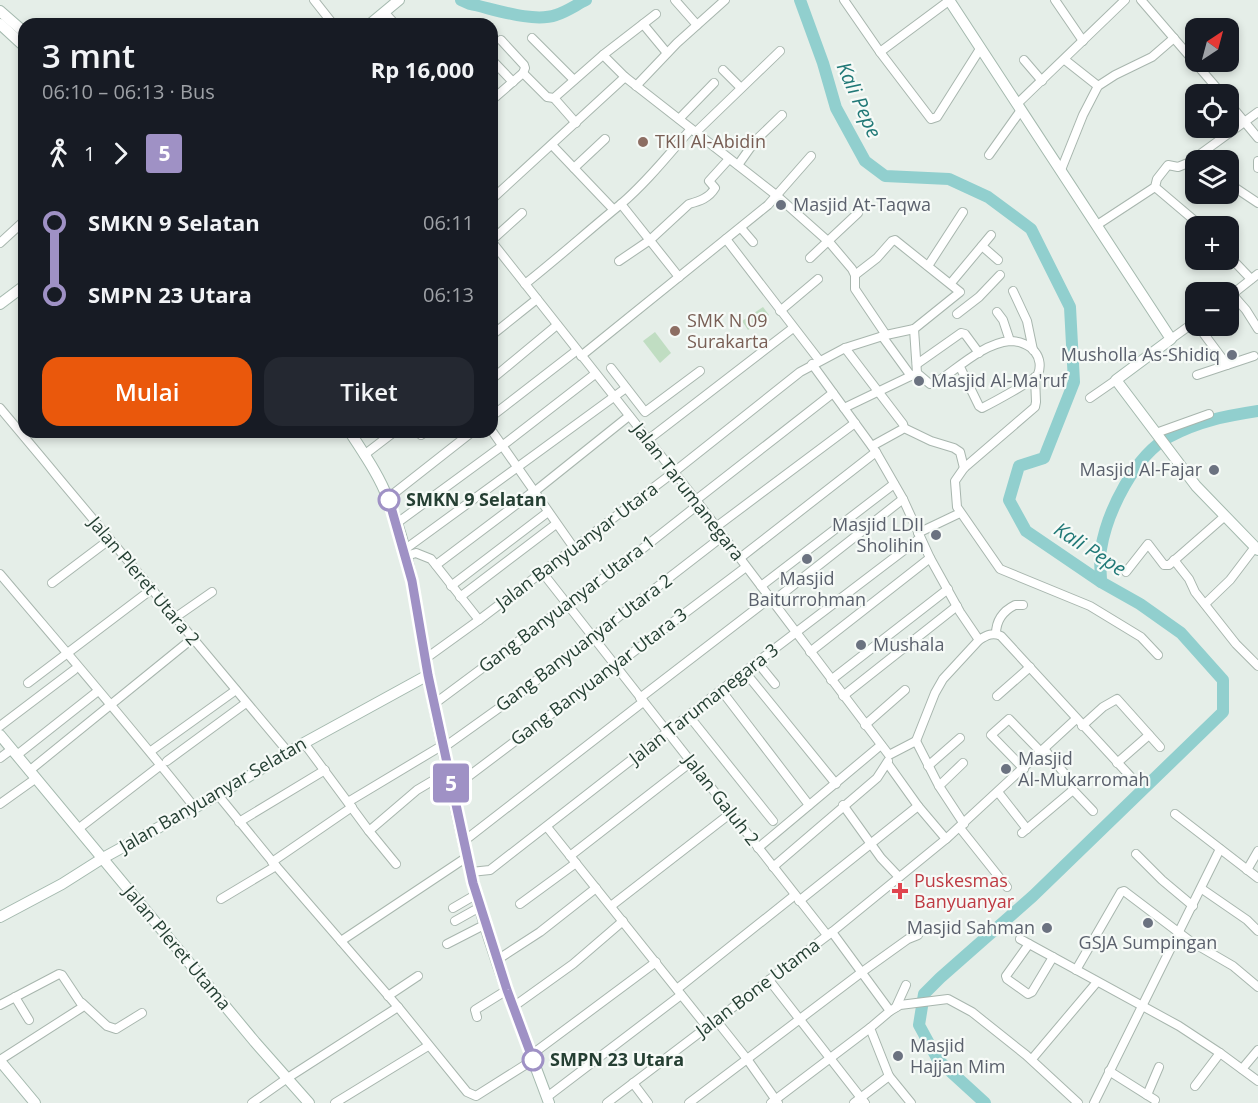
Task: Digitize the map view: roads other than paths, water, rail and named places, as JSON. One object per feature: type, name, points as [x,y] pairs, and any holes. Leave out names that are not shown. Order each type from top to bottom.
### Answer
[{"type":"street","points":[[314,0],[328,18]]},
{"type":"street","points":[[378,18],[399,0]]},
{"type":"street","points":[[675,0],[697,25]]},
{"type":"street","points":[[636,86],[667,53],[725,0]]},
{"type":"street","points":[[843,0],[929,117],[934,119],[980,49]]},
{"type":"street","points":[[880,52],[950,0],[1171,339]]},
{"type":"street","points":[[1055,0],[1083,41]]},
{"type":"street","points":[[989,155],[1019,107],[1042,81],[1125,0]]},
{"type":"street","points":[[1141,0],[1213,84]]},
{"type":"street","points":[[0,11],[18,27]]},
{"type":"street","points":[[385,13],[390,18]]},
{"type":"street","points":[[523,73],[547,98],[554,98],[603,55],[656,14]]},
{"type":"street","points":[[0,24],[18,40]]},
{"type":"street","points":[[643,24],[667,53]]},
{"type":"street","points":[[532,38],[574,80]]},
{"type":"street","points":[[1061,170],[1083,115],[1098,86],[1145,61],[1174,38]]},
{"type":"street","points":[[498,95],[523,73],[525,68],[501,40]]},
{"type":"street","points":[[525,284],[554,263],[621,204],[693,131],[780,51]]},
{"type":"street","points":[[603,55],[636,86],[776,195],[828,242],[852,269],[855,275],[855,289],[884,336],[926,383],[933,384],[995,345],[1010,341],[1027,345],[1033,350],[1038,356],[1040,366],[1035,377],[1035,406],[968,464],[956,478],[954,485],[960,513],[991,559],[1003,572],[1090,606],[1141,637],[1158,655]]},
{"type":"street","points":[[1024,60],[1042,81]]},
{"type":"street","points":[[1065,60],[1098,86]]},
{"type":"street","points":[[498,66],[513,82]]},
{"type":"street","points":[[723,70],[741,87]]},
{"type":"street","points":[[498,194],[625,77]]},
{"type":"street","points":[[679,119],[714,83]]},
{"type":"street","points":[[554,98],[576,123]]},
{"type":"street","points":[[1207,150],[1258,112]]},
{"type":"street","points":[[738,165],[755,141],[782,115]]},
{"type":"street","points":[[1239,115],[1258,138]]},
{"type":"street","points":[[573,168],[605,139]]},
{"type":"street","points":[[552,145],[613,209]]},
{"type":"street","points":[[498,412],[679,277],[768,206],[811,156]]},
{"type":"street","points":[[619,261],[650,240],[689,204],[708,197],[715,188],[709,181],[729,159]]},
{"type":"street","points":[[1258,161],[1258,168]]},
{"type":"street","points":[[1097,225],[1155,187],[1157,179],[1168,165],[1180,167],[1185,164]]},
{"type":"street","points":[[1155,187],[1189,216]]},
{"type":"street","points":[[1239,190],[1258,203]]},
{"type":"street","points":[[621,204],[679,277]]},
{"type":"street","points":[[927,266],[963,212]]},
{"type":"street","points":[[498,235],[522,213]]},
{"type":"street","points":[[810,258],[858,213]]},
{"type":"street","points":[[0,243],[18,226]]},
{"type":"street","points":[[741,228],[753,242]]},
{"type":"street","points":[[951,283],[991,235]]},
{"type":"street","points":[[726,240],[793,328],[833,393],[874,449],[903,499],[930,558],[979,640]]},
{"type":"street","points":[[855,275],[895,240],[972,302]]},
{"type":"street","points":[[982,246],[998,260]]},
{"type":"street","name":"Jalan Tarumanegara","points":[[498,249],[578,353],[698,502],[881,745],[918,806],[946,839]]},
{"type":"street","points":[[1239,264],[1254,277],[1239,288]]},
{"type":"street","points":[[957,314],[1000,275]]},
{"type":"street","points":[[780,311],[818,279]]},
{"type":"street","points":[[0,304],[18,290]]},
{"type":"street","points":[[1013,291],[1027,321],[1033,350]]},
{"type":"street","points":[[915,371],[914,329],[960,292]]},
{"type":"street","points":[[498,330],[537,298]]},
{"type":"street","points":[[1239,303],[1258,329]]},
{"type":"street","points":[[997,312],[1003,320],[1010,341]]},
{"type":"street","points":[[498,374],[557,325]]},
{"type":"street","points":[[649,439],[793,328]]},
{"type":"street","name":"Jalan Banyuanyar Utara","points":[[425,659],[816,362],[845,348],[914,329]]},
{"type":"street","points":[[1090,398],[1185,329]]},
{"type":"street","points":[[844,408],[915,371],[961,333],[979,353]]},
{"type":"street","points":[[1205,336],[1227,365]]},
{"type":"street","points":[[845,348],[879,390],[904,428],[931,441],[954,448],[960,452],[968,464]]},
{"type":"street","points":[[1197,375],[1254,356]]},
{"type":"street","points":[[960,367],[982,408],[1035,377]]},
{"type":"street","points":[[611,368],[643,412],[700,371]]},
{"type":"street","points":[[397,523],[595,374]]},
{"type":"street","points":[[1116,380],[1196,486],[1257,549],[1205,604]]},
{"type":"street","points":[[405,553],[517,467],[626,388]]},
{"type":"street","name":"Gang Banyuanyar Utara 1","points":[[434,704],[568,604],[833,393]]},
{"type":"street","name":"Jalan Pleret Utara 2","points":[[0,408],[18,430]]},
{"type":"street","points":[[1157,434],[1209,414]]},
{"type":"street","points":[[436,566],[629,416]]},
{"type":"street","points":[[716,527],[855,423]]},
{"type":"street","points":[[740,558],[874,449],[904,428]]},
{"type":"street","name":"Jalan Pleret Utara 2","points":[[25,438],[289,753]]},
{"type":"street","points":[[354,438],[388,498],[397,523],[472,878],[507,990],[548,1100],[797,898],[872,844],[918,806]]},
{"type":"street","points":[[364,454],[386,438]]},
{"type":"street","points":[[388,498],[464,438]]},
{"type":"street","points":[[497,438],[574,548]]},
{"type":"street","points":[[761,586],[894,484]]},
{"type":"street","points":[[464,841],[642,700],[903,499]]},
{"type":"street","points":[[451,586],[548,512]]},
{"type":"street","name":"Jalan Tarumanegara 3","points":[[472,878],[490,870],[919,536],[960,513]]},
{"type":"street","points":[[1126,572],[1148,544],[1164,565],[1168,565],[1225,516]]},
{"type":"street","points":[[460,597],[556,524]]},
{"type":"street","name":"Gang Banyuanyar Utara 2","points":[[221,899],[274,864],[350,805],[443,746],[723,536]]},
{"type":"street","points":[[52,583],[109,540]]},
{"type":"street","points":[[405,553],[423,554],[431,559],[479,620]]},
{"type":"street","points":[[810,652],[930,558]]},
{"type":"street","points":[[1174,560],[1189,579],[1195,592],[1236,644],[1258,666]]},
{"type":"street","name":"Gang Banyuanyar Utara 3","points":[[453,788],[746,567]]},
{"type":"street","name":"Jalan Galuh 2","points":[[542,572],[797,898],[895,1008]]},
{"type":"street","points":[[0,574],[110,705],[164,763],[195,808]]},
{"type":"street","points":[[831,680],[948,589]]},
{"type":"street","points":[[28,683],[152,590]]},
{"type":"street","points":[[176,617],[212,592]]},
{"type":"street","points":[[996,634],[996,624],[1001,615],[1015,604],[1023,605]]},
{"type":"street","points":[[843,696],[957,606]]},
{"type":"street","points":[[773,867],[877,778],[888,760],[916,741],[943,679],[979,640],[990,634],[1001,636],[1130,776]]},
{"type":"street","points":[[0,804],[110,705],[193,638]]},
{"type":"street","points":[[757,662],[775,684]]},
{"type":"street","points":[[997,696],[1030,667]]},
{"type":"street","points":[[0,726],[74,670]]},
{"type":"street","points":[[745,672],[836,784]]},
{"type":"street","name":"Jalan Banyuanyar Selatan","points":[[0,917],[218,795],[304,743],[428,675]]},
{"type":"street","points":[[151,751],[236,690]]},
{"type":"street","points":[[721,690],[809,805]]},
{"type":"street","points":[[865,724],[905,690]]},
{"type":"street","points":[[0,758],[14,752],[98,691]]},
{"type":"street","name":"Jalan Bone Utama","points":[[607,1103],[861,909],[962,826],[1042,751],[1079,723],[1116,699],[1149,735]]},
{"type":"street","points":[[78,829],[246,703]]},
{"type":"street","points":[[689,716],[773,821]]},
{"type":"street","points":[[1024,769],[991,735],[1009,719],[1070,780],[1073,790],[1093,811]]},
{"type":"street","name":"Jalan Pleret Utama","points":[[0,735],[286,1079],[309,1103]]},
{"type":"street","points":[[1118,763],[1149,735],[1160,747]]},
{"type":"street","points":[[928,766],[960,738]]},
{"type":"street","points":[[916,741],[962,826],[1007,887]]},
{"type":"street","points":[[304,743],[396,864]]},
{"type":"street","points":[[758,848],[881,745]]},
{"type":"street","points":[[520,904],[691,762]]},
{"type":"street","points":[[939,786],[963,763]]},
{"type":"street","points":[[239,822],[324,770]]},
{"type":"street","points":[[369,831],[417,790],[449,771]]},
{"type":"street","points":[[998,792],[1024,831],[1073,790]]},
{"type":"street","points":[[218,795],[428,1046],[472,1095],[476,1096],[532,1058],[656,962]]},
{"type":"street","points":[[843,805],[881,858],[899,877]]},
{"type":"street","points":[[611,906],[731,813]]},
{"type":"street","points":[[1174,814],[1258,878]]},
{"type":"street","points":[[547,826],[707,1027]]},
{"type":"street","points":[[1094,1103],[1220,849]]},
{"type":"street","points":[[1246,870],[1258,851]]},
{"type":"street","points":[[1136,854],[1193,906]]},
{"type":"street","points":[[341,941],[467,857]]},
{"type":"street","points":[[497,960],[540,932],[596,888]]},
{"type":"street","points":[[1202,888],[1247,920],[1258,931]]},
{"type":"street","points":[[1076,970],[1106,915],[1122,891],[1126,891],[1178,932],[1233,966],[1258,987]]},
{"type":"street","points":[[453,908],[477,894]]},
{"type":"street","points":[[455,921],[480,907]]},
{"type":"street","points":[[513,1007],[573,964],[623,921]]},
{"type":"street","points":[[447,944],[486,924]]},
{"type":"street","points":[[689,1103],[798,1019],[914,937]]},
{"type":"street","points":[[1020,939],[1143,1006],[1220,1053],[1258,1081]]},
{"type":"street","points":[[1029,944],[1006,976],[1028,994],[1032,992],[1053,957]]},
{"type":"street","points":[[0,1005],[56,974],[60,974],[82,1003],[104,1024],[112,1028],[116,1029],[142,1013]]},
{"type":"street","points":[[388,996],[418,976]]},
{"type":"street","points":[[769,980],[860,1101],[889,1076]]},
{"type":"street","points":[[1032,1059],[1097,982]]},
{"type":"street","points":[[716,1020],[747,1059],[774,1102],[895,1008],[906,985]]},
{"type":"street","points":[[477,1017],[475,1010],[507,990]]},
{"type":"street","points":[[15,997],[29,1020]]},
{"type":"street","points":[[895,1008],[946,999],[972,1012],[1032,1059],[1078,1103]]},
{"type":"street","points":[[35,1103],[0,1061],[81,1008],[82,1003]]},
{"type":"street","points":[[252,1103],[398,1008]]},
{"type":"street","points":[[870,1028],[889,1076],[911,1103]]},
{"type":"street","points":[[335,1103],[428,1046]]},
{"type":"street","points":[[1242,1069],[1258,1050]]},
{"type":"street","points":[[1195,1086],[1220,1053]]},
{"type":"street","points":[[1147,1095],[1159,1067]]},
{"type":"street","points":[[1109,1071],[1155,1100]]},
{"type":"street","points":[[633,1083],[648,1103]]},
{"type":"waterway","name":"Kali Pepe","points":[[461,0],[502,12],[536,17],[560,14],[586,0]]},
{"type":"waterway","name":"Kali Pepe","points":[[800,0],[823,63],[836,108],[865,161],[885,176],[949,179],[988,197],[1031,229],[1070,307],[1074,382],[1044,458],[1019,466],[1009,500],[1026,531],[1181,633],[1223,680],[1223,712],[1033,896],[924,994],[919,1025],[938,1060],[985,1103]]},
{"type":"waterway","points":[[1101,582],[1100,553],[1109,518],[1124,486],[1145,457],[1169,437],[1191,427],[1223,417],[1258,411]]},
{"type":"place","name":"TKII Al-Abidin","points":[[643,142]]},
{"type":"place","name":"Masjid At-Taqwa","points":[[781,205]]},
{"type":"place","name":"SMK N 09 Surakarta","points":[[675,331]]},
{"type":"place","name":"Musholla As-Shidiq","points":[[1232,355]]},
{"type":"place","name":"Masjid Al-Ma'ruf","points":[[919,381]]},
{"type":"place","name":"Masjid Al-Fajar","points":[[1214,470]]},
{"type":"place","name":"SMKN 9 Selatan","points":[[389,500]]},
{"type":"place","name":"Masjid LDII Sholihin","points":[[936,535]]},
{"type":"place","name":"Masjid Baiturrohman","points":[[807,559]]},
{"type":"place","name":"Mushala","points":[[861,645]]},
{"type":"place","name":"Masjid Al-Mukarromah","points":[[1006,769]]},
{"type":"place","name":"Puskesmas Banyuanyar","points":[[900,891]]},
{"type":"place","name":"GSJA Sumpingan","points":[[1148,923]]},
{"type":"place","name":"Masjid Sahman","points":[[1047,928]]},
{"type":"place","name":"Masjid Hajjan Mim","points":[[898,1056]]},
{"type":"place","name":"SMPN 23 Utara","points":[[533,1060]]}]
